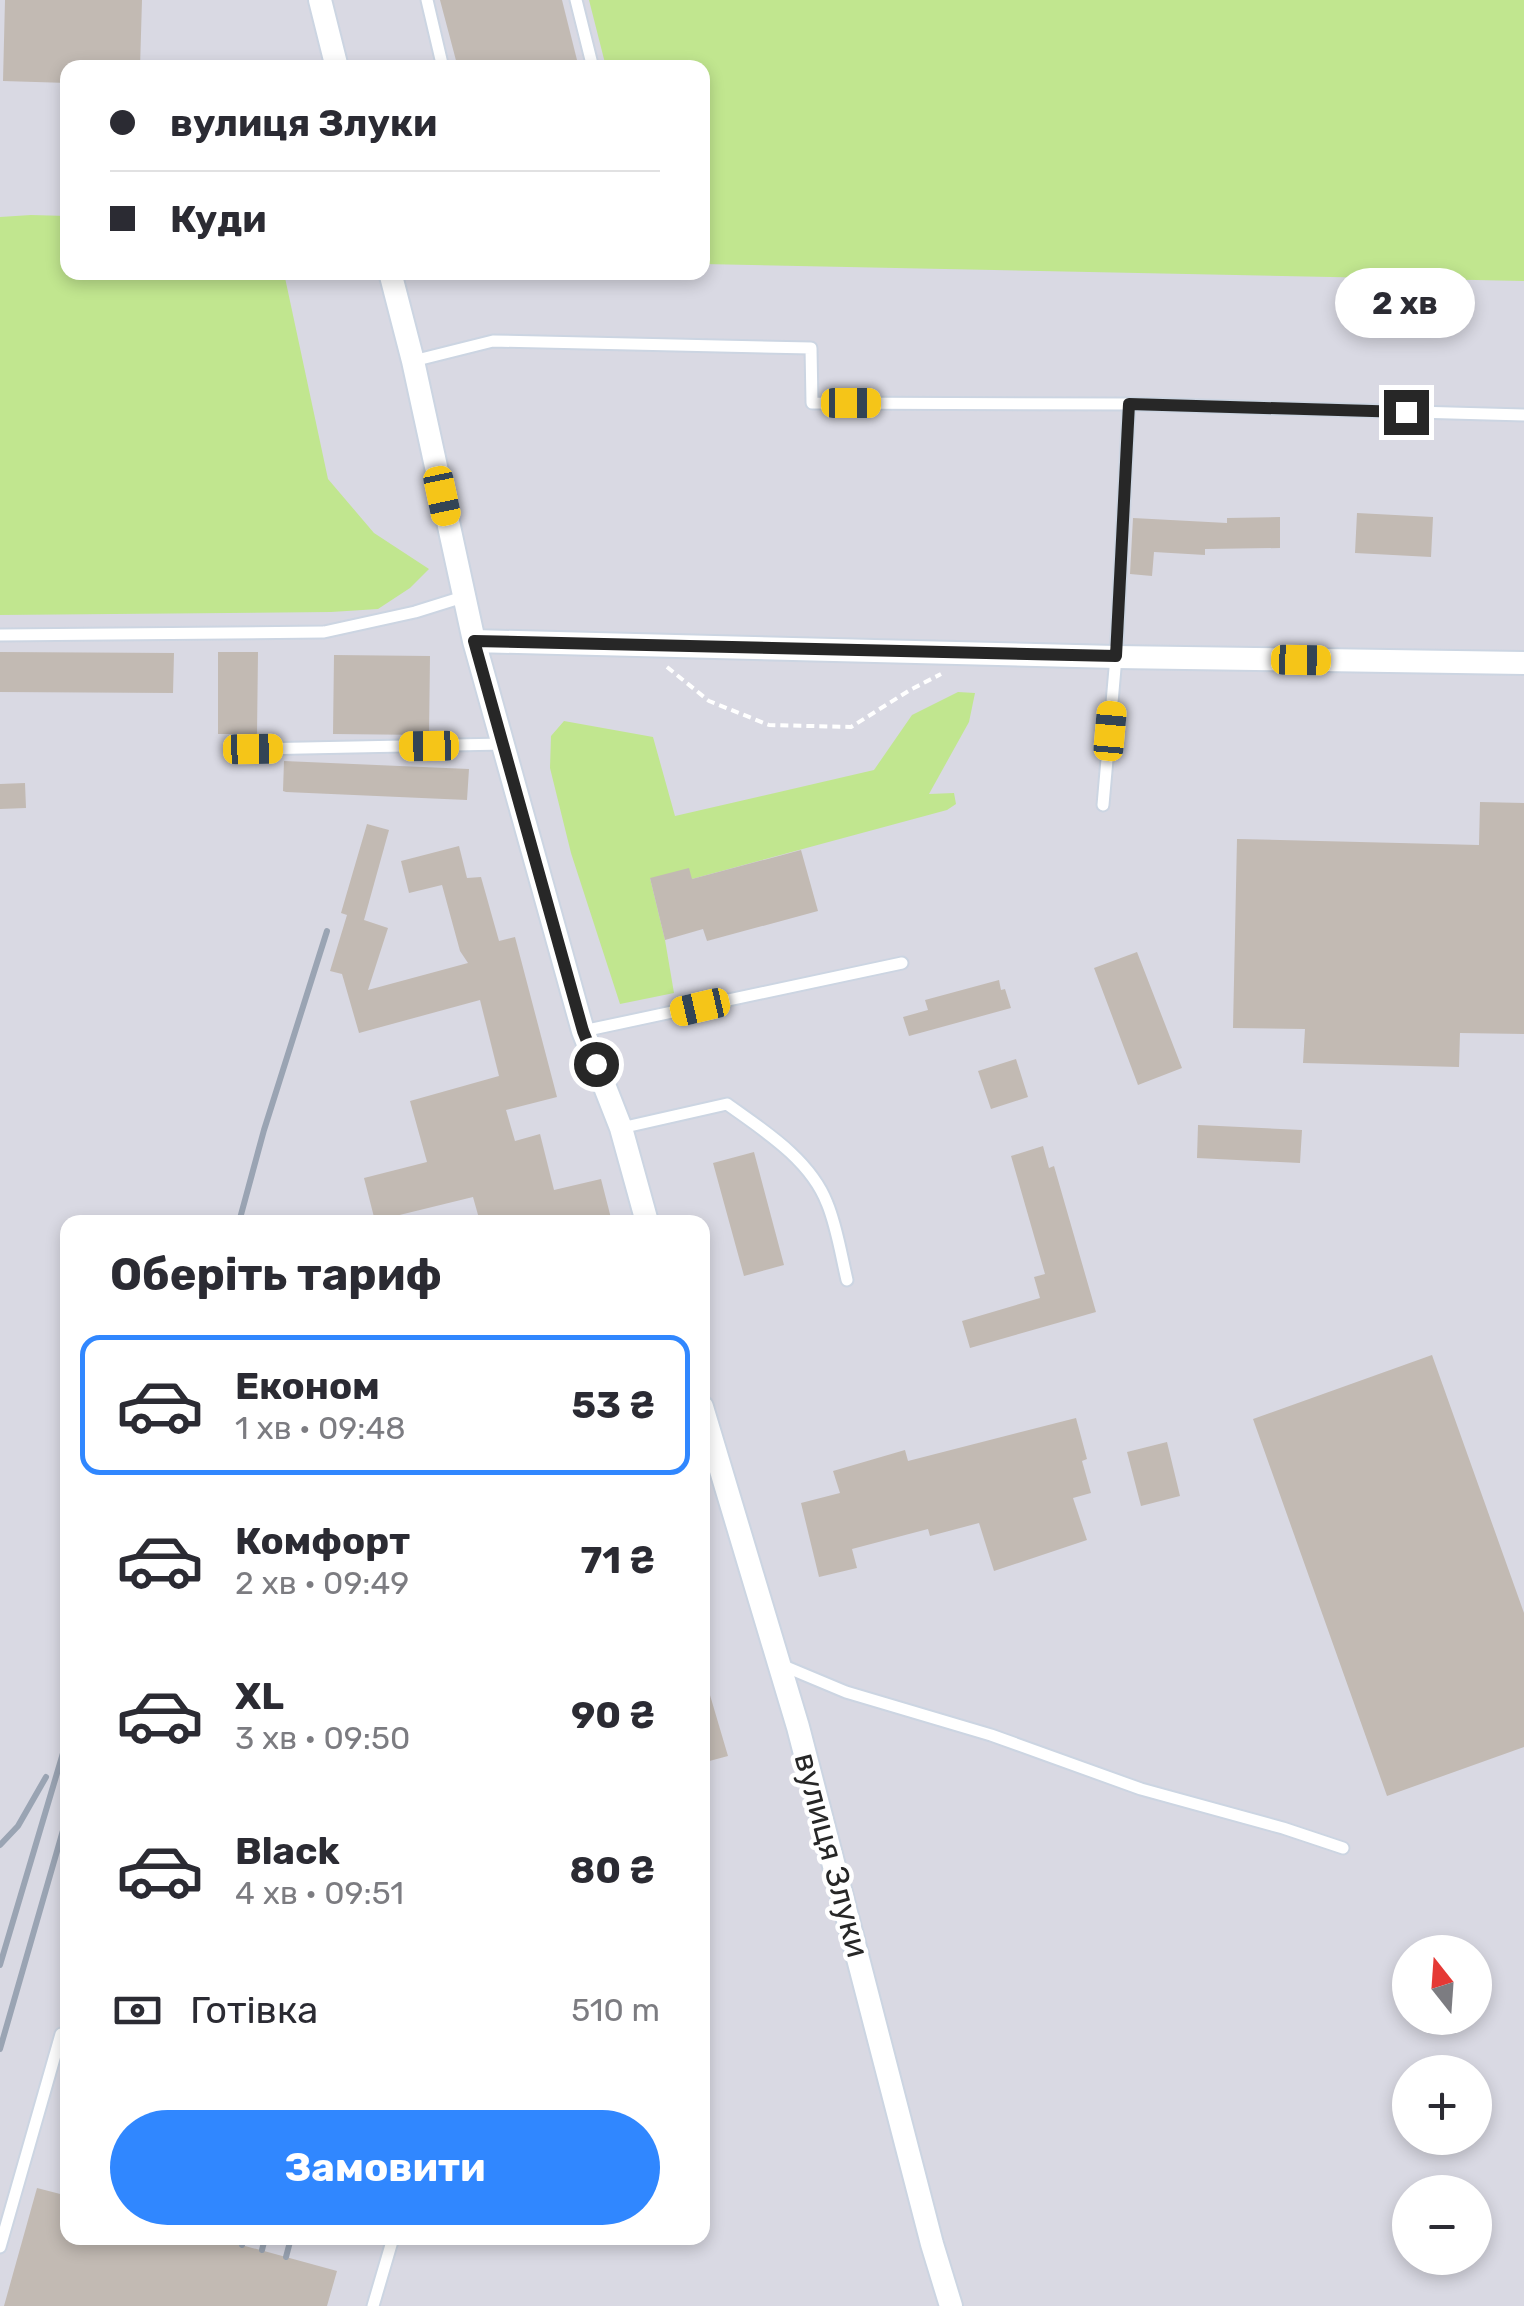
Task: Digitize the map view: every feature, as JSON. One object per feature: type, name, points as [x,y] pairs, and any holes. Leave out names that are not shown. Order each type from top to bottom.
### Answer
[{"type":"street","points":[[320,0],[335,60]]},
{"type":"street","points":[[392,280],[474,641],[583,1031],[621,1128],[645,1215]]},
{"type":"street","points":[[474,641],[1524,663]]},
{"type":"street","name":"вулиця Злуки","points":[[710,1434],[798,1727],[951,2306]]},
{"type":"lane","points":[[427,0],[441,60]]},
{"type":"lane","points":[[576,0],[591,60]]},
{"type":"lane","points":[[413,361],[493,341],[811,348],[812,403],[1129,404],[1524,415]]},
{"type":"lane","points":[[1103,805],[1116,656],[1129,404]]},
{"type":"lane","points":[[0,635],[324,632],[463,598]]},
{"type":"lane","points":[[253,749],[504,744]]},
{"type":"lane","points":[[583,1031],[902,963]]},
{"type":"lane","points":[[621,1128],[726,1104],[768,1133],[804,1166],[827,1201],[847,1280]]},
{"type":"lane","points":[[780,1664],[846,1692],[992,1734],[1141,1789],[1343,1848]]},
{"type":"lane","points":[[0,2247],[60,2037]]},
{"type":"lane","points":[[373,2306],[391,2245]]},
{"type":"path","points":[[667,668],[708,701],[769,725],[851,727],[945,672]]},
{"type":"shaded area","points":[[0,0],[1524,0],[1524,2306],[0,2306]]},
{"type":"green space","points":[[589,0],[1524,0],[1524,281],[710,264],[710,60],[604,60]]},
{"type":"green space","points":[[60,216],[60,280],[285,280],[328,479],[374,533],[429,569],[410,588],[378,609],[0,615],[0,217]]},
{"type":"green space","points":[[958,692],[975,693],[969,722],[929,794],[954,793],[956,804],[947,810],[692,879],[650,878],[674,993],[620,1004],[571,853],[550,768],[551,736],[564,721],[653,737],[675,816],[874,770],[912,715]]},
{"type":"building","points":[[5,0],[142,0],[140,60],[60,60],[60,83],[3,81]]},
{"type":"building","points":[[440,0],[562,0],[577,60],[456,60]]},
{"type":"building","points":[[1357,513],[1433,517],[1431,557],[1355,553]]},
{"type":"building","points":[[1280,517],[1280,548],[1205,549],[1205,555],[1154,552],[1152,576],[1130,574],[1133,518],[1227,523],[1227,518]]},
{"type":"building","points":[[0,652],[174,653],[173,693],[0,692]]},
{"type":"building","points":[[218,652],[258,652],[257,734],[218,734]]},
{"type":"building","points":[[334,655],[430,656],[429,735],[333,734]]},
{"type":"building","points":[[284,761],[469,769],[467,800],[286,792]]},
{"type":"building","points":[[25,783],[26,808],[0,809],[0,784]]},
{"type":"building","points":[[1480,802],[1524,803],[1524,1034],[1460,1033],[1459,1067],[1303,1063],[1305,1029],[1233,1028],[1237,839],[1479,845]]},
{"type":"building","points":[[367,824],[389,830],[364,920],[388,928],[368,990],[468,963],[460,951],[442,885],[409,893],[401,861],[459,846],[467,878],[481,877],[499,941],[515,937],[557,1097],[506,1110],[515,1141],[540,1134],[554,1190],[601,1179],[610,1215],[478,1215],[473,1197],[400,1215],[373,1215],[364,1178],[427,1162],[410,1101],[499,1076],[480,1000],[359,1033],[342,974],[330,971],[347,915],[341,913]]},
{"type":"building","points":[[801,850],[818,911],[707,941],[703,929],[665,940],[650,878],[689,868],[692,879]]},
{"type":"building","points":[[1137,952],[1182,1068],[1138,1085],[1094,968]]},
{"type":"building","points":[[999,980],[1011,1008],[909,1036],[903,1017],[928,1010],[925,1000]]},
{"type":"building","points":[[1016,1059],[1028,1097],[991,1109],[978,1071]]},
{"type":"building","points":[[1198,1125],[1302,1130],[1300,1163],[1197,1158]]},
{"type":"building","points":[[1043,1146],[1049,1168],[1054,1166],[1096,1312],[970,1348],[962,1321],[1040,1298],[1034,1277],[1045,1274],[1011,1156]]},
{"type":"building","points":[[754,1152],[784,1265],[744,1276],[713,1163]]},
{"type":"building","points":[[1432,1355],[1524,1613],[1524,1747],[1387,1796],[1253,1419]]},
{"type":"building","points":[[1076,1418],[1091,1493],[1073,1498],[1087,1540],[994,1571],[979,1523],[930,1536],[928,1529],[852,1549],[857,1568],[819,1577],[801,1503],[840,1493],[833,1471],[905,1450],[908,1461]]},
{"type":"building","points":[[1167,1442],[1180,1496],[1141,1506],[1127,1452]]},
{"type":"building","points":[[710,1695],[728,1756],[710,1761]]},
{"type":"building","points":[[37,2188],[60,2194],[60,2245],[242,2245],[337,2271],[327,2306],[4,2306]]},
{"type":"railway","points":[[241,1215],[327,931]]},
{"type":"railway","points":[[0,1965],[60,1763]]},
{"type":"railway","points":[[0,1845],[18,1826],[46,1777]]},
{"type":"railway","points":[[0,2049],[60,1841]]},
{"type":"railway","points":[[262,2250],[263,2245]]},
{"type":"railway","points":[[286,2257],[289,2245]]},
{"type":"route","points":[[596,1064],[583,1031],[474,641],[1116,656],[1129,404],[1406,412]]}]
